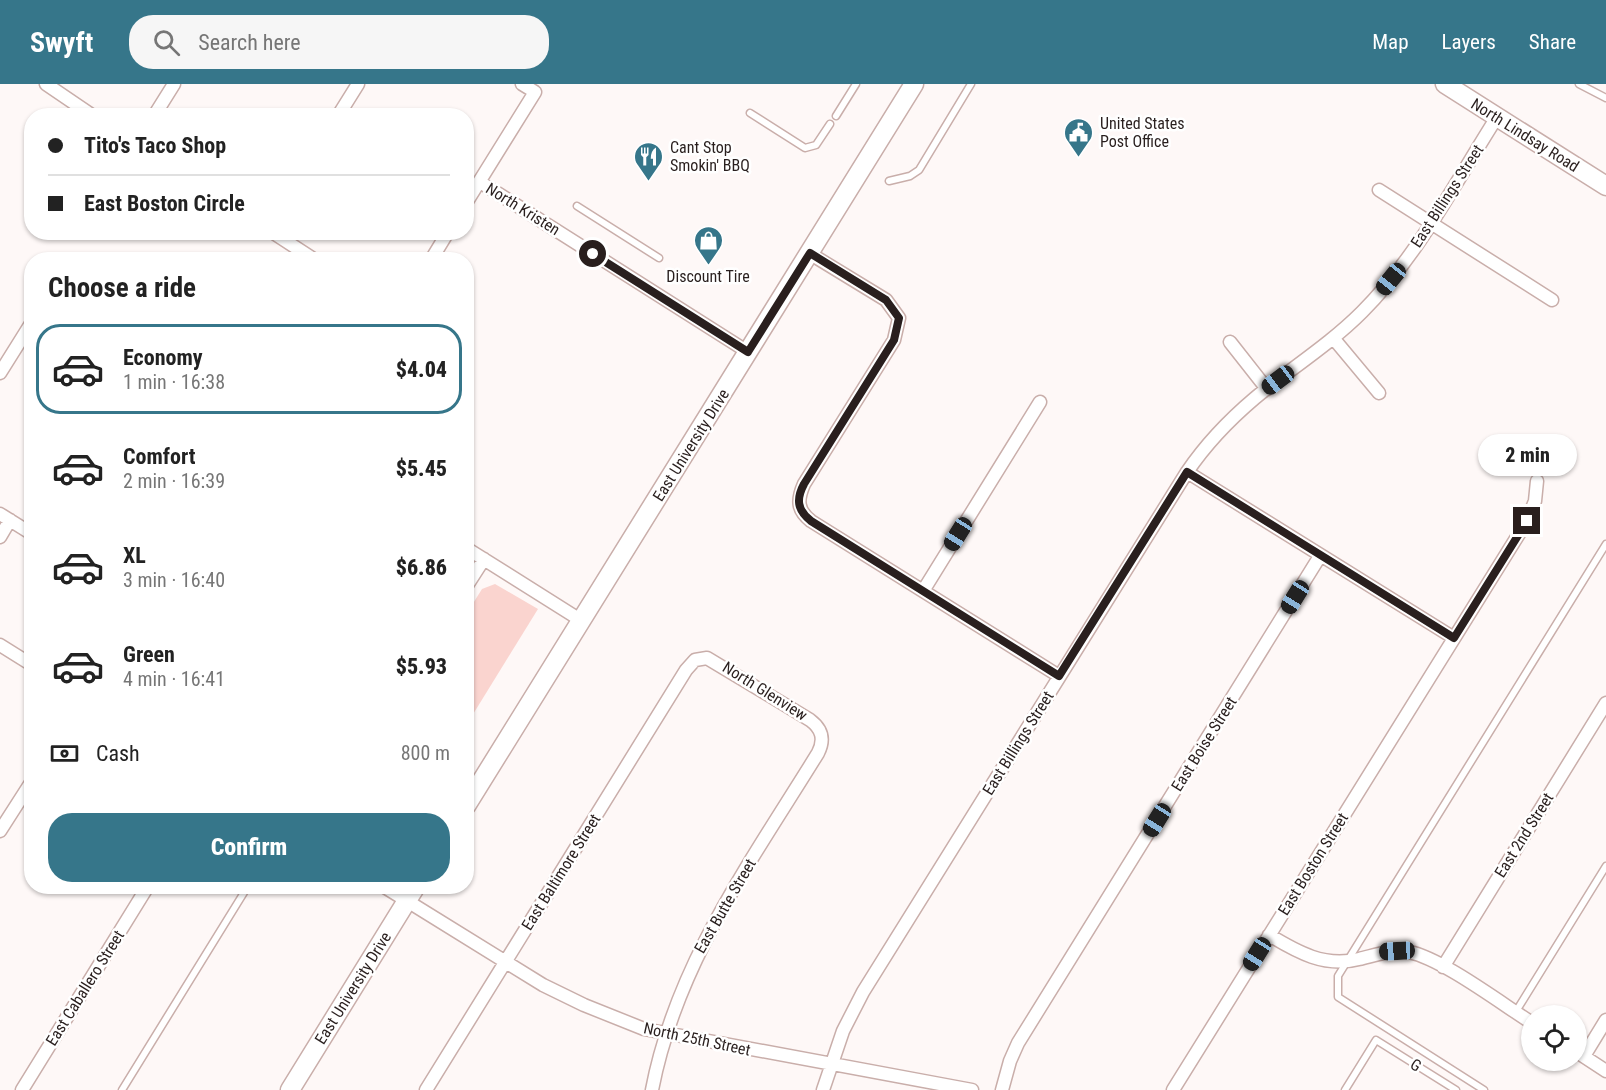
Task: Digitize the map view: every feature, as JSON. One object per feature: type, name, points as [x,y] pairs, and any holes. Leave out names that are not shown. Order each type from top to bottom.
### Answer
[{"type":"main road","name":"East University Drive","points":[[474,793],[914,84]]},
{"type":"main road","name":"North Lindsay Road","points":[[1445,84],[1606,186]]},
{"type":"main road","name":"East University Drive","points":[[290,1090],[412,894]]},
{"type":"street","points":[[46,84],[81,108]]},
{"type":"street","points":[[159,108],[174,84]]},
{"type":"street","points":[[343,108],[358,84]]},
{"type":"street","points":[[474,191],[535,92],[522,84]]},
{"type":"street","name":"East Billings Street","points":[[823,1090],[843,1031],[863,992],[1187,472],[1219,432],[1267,388],[1334,339],[1377,296],[1430,223],[1497,117]]},
{"type":"street","name":"North Kristen","points":[[480,182],[748,352]]},
{"type":"street","points":[[1379,190],[1552,300]]},
{"type":"street","points":[[285,240],[303,252]]},
{"type":"street","points":[[810,253],[886,300],[899,318],[894,340],[804,484],[799,505],[811,521],[1059,676]]},
{"type":"street","points":[[0,373],[24,335]]},
{"type":"street","points":[[1334,339],[1379,393]]},
{"type":"street","points":[[1230,342],[1267,388]]},
{"type":"street","points":[[923,591],[1040,402]]},
{"type":"street","points":[[1187,472],[1454,638]]},
{"type":"street","name":"East Boston Street","points":[[1173,1090],[1532,512],[1537,481]]},
{"type":"street","points":[[0,537],[5,517],[24,529]]},
{"type":"street","points":[[474,553],[582,621]]},
{"type":"street","name":"East Boise Street","points":[[1002,1090],[1010,1061],[1018,1044],[1320,556]]},
{"type":"street","points":[[474,575],[484,559]]},
{"type":"street","points":[[0,645],[24,660]]},
{"type":"street","name":"North Glenview","points":[[701,657],[720,663],[800,713],[815,724],[822,734]]},
{"type":"street","name":"East Baltimore Street","points":[[426,1090],[686,670],[701,657]]},
{"type":"street","name":"East 2nd Street","points":[[1443,967],[1606,703]]},
{"type":"street","name":"East Butte Street","points":[[652,1090],[666,1035],[699,951],[818,753],[822,734]]},
{"type":"street","points":[[0,831],[24,794]]},
{"type":"street","name":"East Caballero Street","points":[[22,1090],[143,894]]},
{"type":"street","name":"North 25th Street","points":[[412,894],[505,963],[584,1005],[666,1035],[972,1090]]},
{"type":"street","points":[[1269,935],[1311,958],[1347,961],[1397,951],[1420,955],[1521,1017]]},
{"type":"street","points":[[1587,1045],[1606,1020]]},
{"type":"street","points":[[1587,1059],[1606,1071]]},
{"type":"lane","points":[[836,116],[856,84]]},
{"type":"lane","points":[[889,181],[910,176],[919,170],[971,84]]},
{"type":"lane","points":[[1579,84],[1606,98]]},
{"type":"lane","points":[[750,113],[804,148],[816,145],[830,124]]},
{"type":"lane","points":[[577,206],[659,258]]},
{"type":"lane","points":[[1484,1090],[1338,997],[1338,976],[1606,544]]},
{"type":"lane","points":[[1515,1013],[1606,866]]},
{"type":"lane","points":[[122,1090],[244,894]]},
{"type":"lane","name":"G","points":[[1346,1090],[1376,1040],[1456,1090]]},
{"type":"shaded area","points":[[495,584],[538,609],[474,713],[474,602],[482,589]]},
{"type":"place","name":"United States Post Office","points":[[1079,158]]},
{"type":"place","name":"Cant Stop Smokin' BBQ","points":[[649,182]]},
{"type":"place","name":"Discount Tire","points":[[708,266]]},
{"type":"route","points":[[593,254],[748,352],[810,253],[886,300],[899,318],[894,340],[804,484],[799,498],[801,511],[811,521],[1059,676],[1187,472],[1454,638],[1527,521]]}]
